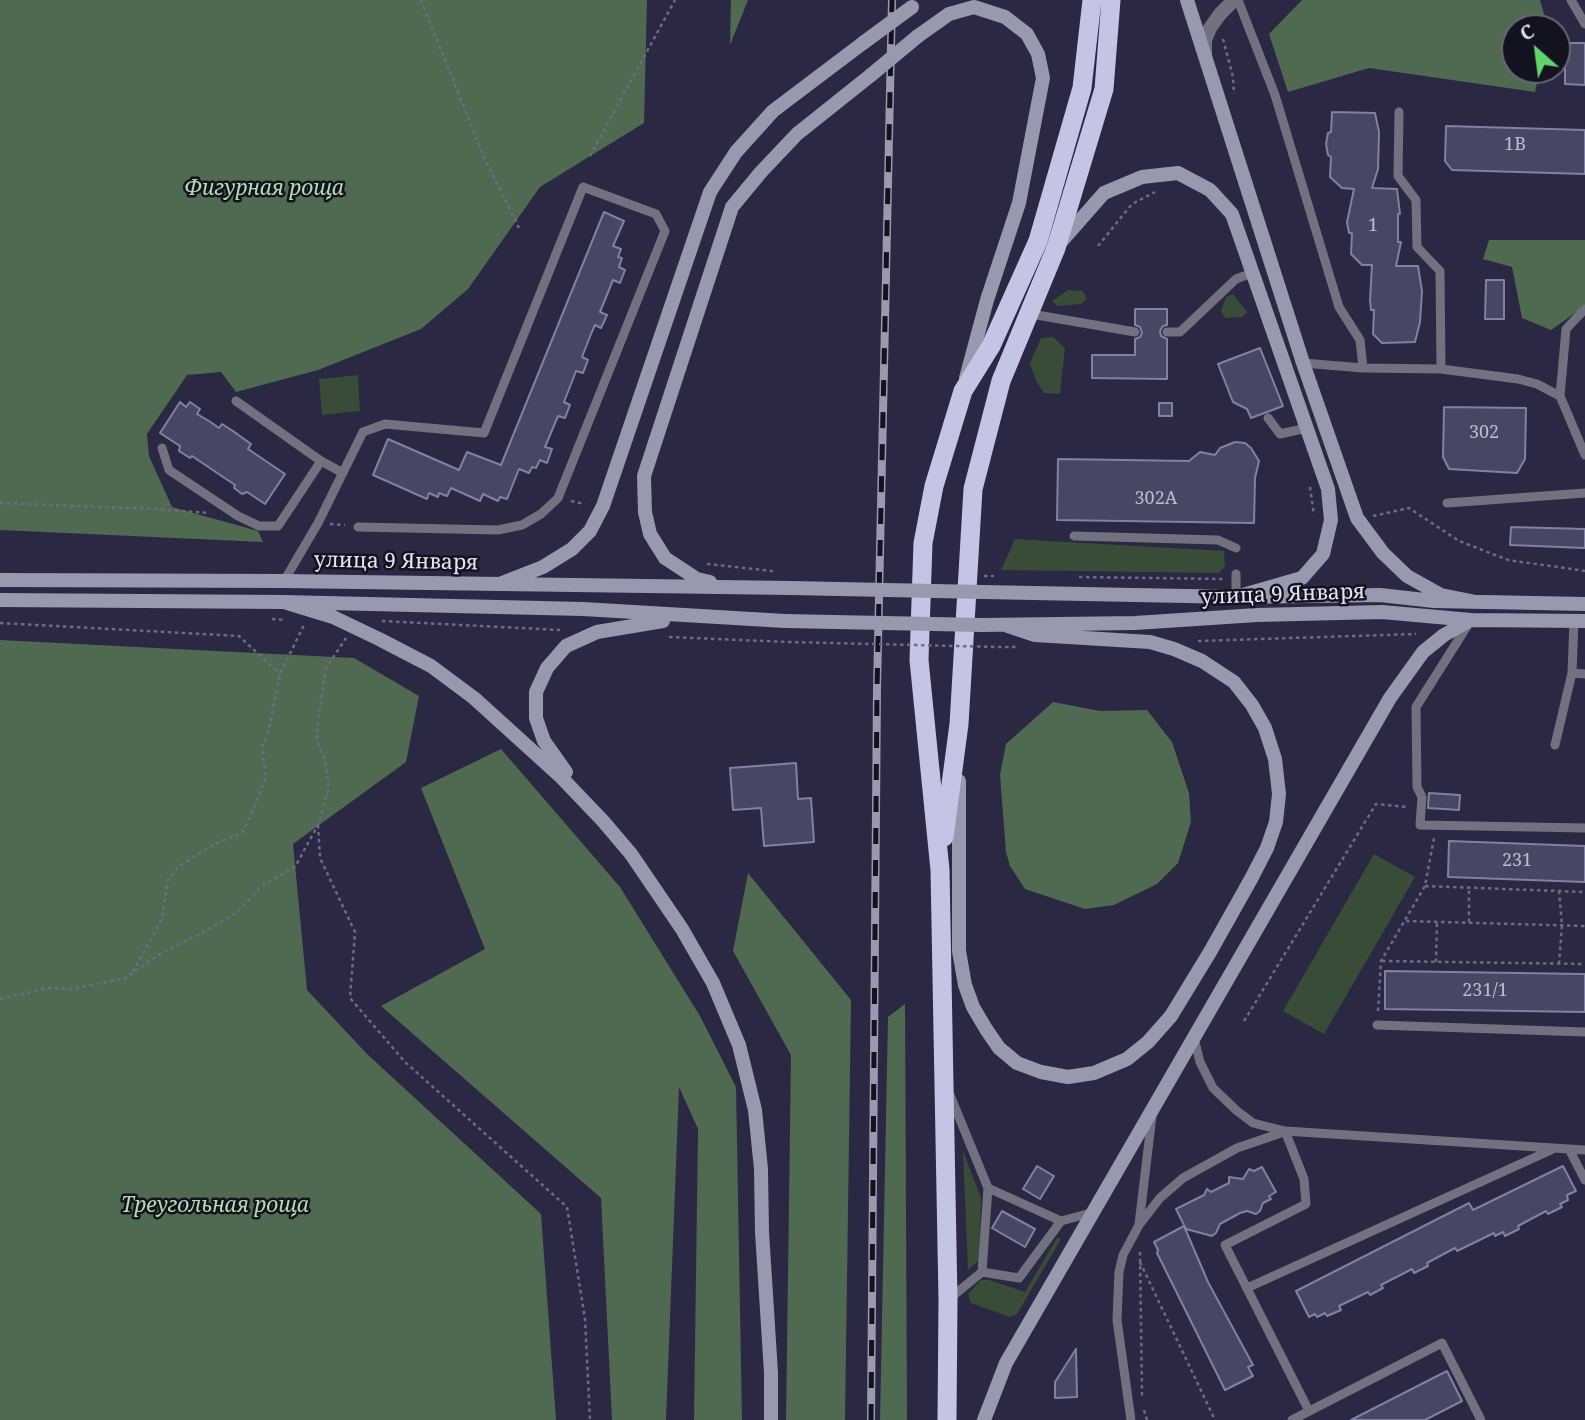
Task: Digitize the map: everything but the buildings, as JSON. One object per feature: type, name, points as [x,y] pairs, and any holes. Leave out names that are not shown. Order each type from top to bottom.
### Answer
[{"type":"highway","points":[[947,1420],[948,1300],[940,870],[919,660],[923,543],[934,486],[963,391],[992,346],[1038,241],[1082,88],[1092,0]]},
{"type":"highway","points":[[940,870],[959,724],[973,489],[1001,381],[1031,314],[1056,248],[1104,89],[1111,0]]},
{"type":"main road","points":[[1187,0],[1303,363],[1357,518],[1383,553],[1407,576],[1441,595],[1476,602]]},
{"type":"main road","points":[[494,586],[542,567],[572,549],[590,531],[603,506],[710,192],[736,152],[774,111],[916,3]]},
{"type":"main road","points":[[739,588],[696,579],[664,558],[650,534],[645,512],[644,477],[732,207],[797,134],[918,36],[949,14],[974,7],[1005,18],[1027,34],[1038,54],[1043,78],[1019,203],[987,300],[963,391]]},
{"type":"main road","points":[[1056,248],[1104,193],[1142,177],[1178,173],[1210,190],[1232,214],[1328,489],[1331,520],[1323,555],[1302,578],[1236,597]]},
{"type":"main road","name":"улица 9 Января","points":[[0,580],[284,581],[1236,597],[1380,595],[1434,601],[1585,604]]},
{"type":"main road","name":"улица 9 Января","points":[[0,600],[284,602],[583,609],[785,621],[1008,626],[1368,613],[1471,620],[1579,620]]},
{"type":"main road","points":[[284,602],[333,617],[370,634],[431,666],[474,698],[560,776],[603,821],[631,854],[682,929],[713,984],[739,1045],[755,1110],[761,1169],[771,1420]]},
{"type":"main road","points":[[603,821],[544,741],[536,718],[536,692],[547,668],[566,646],[597,632],[697,617]]},
{"type":"main road","points":[[984,1420],[1006,1363],[1390,698],[1423,652],[1444,635],[1471,620]]},
{"type":"main road","points":[[959,724],[959,951],[965,985],[973,1007],[999,1048],[1017,1063],[1041,1072],[1068,1077],[1094,1073],[1127,1059],[1171,1016],[1251,879],[1276,822],[1279,794],[1275,759],[1265,728],[1234,682],[1174,649],[1150,642],[1035,635],[1008,626]]},
{"type":"street","points":[[1205,55],[1205,40],[1210,28],[1220,14],[1236,0]]},
{"type":"lane","points":[[1236,0],[1275,94],[1339,307],[1360,340],[1363,368]]},
{"type":"lane","points":[[1571,0],[1585,24]]},
{"type":"lane","points":[[1399,112],[1398,176],[1416,200],[1417,247],[1440,271],[1441,369]]},
{"type":"lane","points":[[284,581],[318,523],[363,432],[385,424],[484,433],[583,187],[656,214],[665,231],[558,498],[541,514],[522,525],[498,530],[358,527]]},
{"type":"lane","points":[[1167,332],[1181,332],[1236,279],[1252,274]]},
{"type":"lane","points":[[1585,309],[1566,329],[1560,396],[1585,455]]},
{"type":"lane","points":[[1031,314],[1135,332]]},
{"type":"lane","points":[[1303,363],[1363,368],[1441,369],[1518,379],[1537,384],[1560,396]]},
{"type":"lane","points":[[236,401],[321,461],[343,473]]},
{"type":"lane","points":[[1268,418],[1280,434],[1307,428]]},
{"type":"lane","points":[[162,449],[169,470],[259,526],[278,526],[321,461]]},
{"type":"lane","points":[[1447,503],[1585,493]]},
{"type":"lane","points":[[1074,536],[1219,540],[1236,548]]},
{"type":"lane","points":[[1236,576],[1236,597]]},
{"type":"lane","points":[[1471,620],[1416,707],[1417,787],[1422,797],[1420,825],[1585,828]]},
{"type":"lane","points":[[1555,745],[1572,673],[1579,620]]},
{"type":"lane","points":[[1572,673],[1585,674]]},
{"type":"lane","points":[[1377,1025],[1585,1032]]},
{"type":"lane","points":[[1194,1036],[1200,1062],[1213,1088],[1254,1123],[1285,1131],[1585,1150]]},
{"type":"lane","points":[[943,1078],[988,1188],[982,1272],[948,1300]]},
{"type":"lane","points":[[1139,1226],[1153,1107]]},
{"type":"lane","points":[[1131,1420],[1117,1320],[1119,1272],[1123,1255],[1139,1226],[1160,1198],[1183,1178],[1237,1148],[1285,1131]]},
{"type":"lane","points":[[1285,1131],[1304,1179],[1306,1203],[1225,1245],[1309,1411]]},
{"type":"lane","points":[[1247,1289],[1553,1149]]},
{"type":"lane","points":[[1569,1149],[1585,1180]]},
{"type":"lane","points":[[988,1188],[1061,1220],[1091,1213]]},
{"type":"lane","points":[[982,1272],[1019,1278],[1061,1220]]},
{"type":"lane","points":[[1292,1420],[1442,1343],[1481,1420]]},
{"type":"path","points":[[421,0],[484,157],[519,228]]},
{"type":"path","points":[[590,156],[675,0]]},
{"type":"path","points":[[1222,36],[1233,77],[1235,104]]},
{"type":"path","points":[[1098,246],[1132,204],[1157,191]]},
{"type":"path","points":[[1307,479],[1314,521],[1331,520]]},
{"type":"path","points":[[558,498],[603,506]]},
{"type":"path","points":[[0,503],[154,509],[239,516]]},
{"type":"path","points":[[1357,518],[1409,508],[1459,541],[1508,560],[1585,571]]},
{"type":"path","points":[[318,523],[358,527]]},
{"type":"path","points":[[703,563],[781,572]]},
{"type":"path","points":[[1074,577],[1236,576]]},
{"type":"path","points":[[264,618],[292,621]]},
{"type":"path","points":[[370,634],[377,621],[577,631],[583,638]]},
{"type":"path","points":[[132,974],[162,919],[168,880],[179,866],[215,844],[242,832],[252,813],[266,777],[261,746],[268,734],[279,674],[306,622]]},
{"type":"path","points":[[0,623],[239,636],[279,674]]},
{"type":"path","points":[[0,999],[48,988],[72,989],[126,978],[160,953],[236,913],[263,885],[295,867],[318,825],[329,787],[326,760],[317,741],[326,668],[348,636],[339,632]]},
{"type":"path","points":[[1174,649],[1181,642],[1416,634]]},
{"type":"path","points":[[662,636],[788,642],[1026,647]]},
{"type":"path","points":[[1244,1021],[1376,804],[1421,808]]},
{"type":"path","points":[[318,825],[320,858],[355,932],[350,998],[405,1062],[567,1207],[585,1319],[590,1420]]},
{"type":"path","points":[[1377,1025],[1381,961],[1425,887],[1437,826]]},
{"type":"path","points":[[1425,887],[1585,892]]},
{"type":"path","points":[[1469,888],[1469,922]]},
{"type":"path","points":[[1559,891],[1562,925],[1559,964]]},
{"type":"path","points":[[1405,921],[1585,926]]},
{"type":"path","points":[[1436,962],[1437,921]]},
{"type":"path","points":[[1381,961],[1585,964]]},
{"type":"path","points":[[1139,1226],[1142,1404],[1147,1420]]},
{"type":"path","points":[[1140,1261],[1215,1420]]},
{"type":"green space","name":"Фигурная роща","points":[[0,0],[647,0],[644,123],[540,187],[468,289],[421,329],[318,370],[236,392],[221,372],[187,375],[147,434],[149,456],[172,507],[258,531],[263,542],[0,530]]},
{"type":"green space","points":[[731,0],[748,0],[730,45]]},
{"type":"green space","points":[[1302,0],[1540,0],[1544,14],[1501,14],[1501,84],[1537,84],[1535,92],[1369,68],[1288,92],[1269,34]]},
{"type":"green space","points":[[1489,240],[1585,240],[1585,306],[1551,330],[1522,318],[1512,267],[1483,259]]},
{"type":"green space","points":[[1068,290],[1083,291],[1087,299],[1081,304],[1057,306],[1052,301]]},
{"type":"green space","points":[[1233,294],[1247,312],[1242,317],[1225,318],[1221,311],[1226,297]]},
{"type":"green space","points":[[1053,337],[1065,348],[1060,394],[1044,393],[1036,381],[1030,363],[1041,338]]},
{"type":"green space","points":[[358,375],[360,411],[322,415],[319,379]]},
{"type":"green space","points":[[1015,539],[1224,551],[1225,566],[1219,573],[1001,570]]},
{"type":"green space","name":"Треугольная роща","points":[[0,640],[354,658],[419,696],[406,762],[293,844],[307,990],[367,1054],[541,1214],[556,1420],[0,1420]]},
{"type":"green space","points":[[1053,702],[1100,711],[1147,710],[1172,742],[1189,793],[1191,822],[1178,863],[1157,884],[1114,905],[1085,909],[1025,889],[1010,866],[1006,852],[1000,775],[1006,744]]},
{"type":"green space","points":[[501,749],[620,887],[700,1016],[736,1087],[742,1420],[694,1420],[698,1129],[679,1087],[666,1420],[612,1420],[601,1198],[381,1006],[485,949],[421,788]]},
{"type":"green space","points":[[1374,854],[1415,877],[1324,1034],[1283,1011]]},
{"type":"green space","points":[[748,873],[851,1000],[845,1420],[786,1420],[791,1055],[733,951]]},
{"type":"green space","points":[[905,1004],[907,1420],[880,1420],[888,1017]]},
{"type":"green space","points":[[963,1151],[981,1198],[979,1260],[968,1270]]},
{"type":"green space","points":[[1057,1238],[1061,1239],[1017,1314],[1010,1317],[971,1303],[968,1294],[981,1280],[989,1280],[1025,1292]]},
{"type":"railway","points":[[871,1420],[877,689],[892,0]]}]
